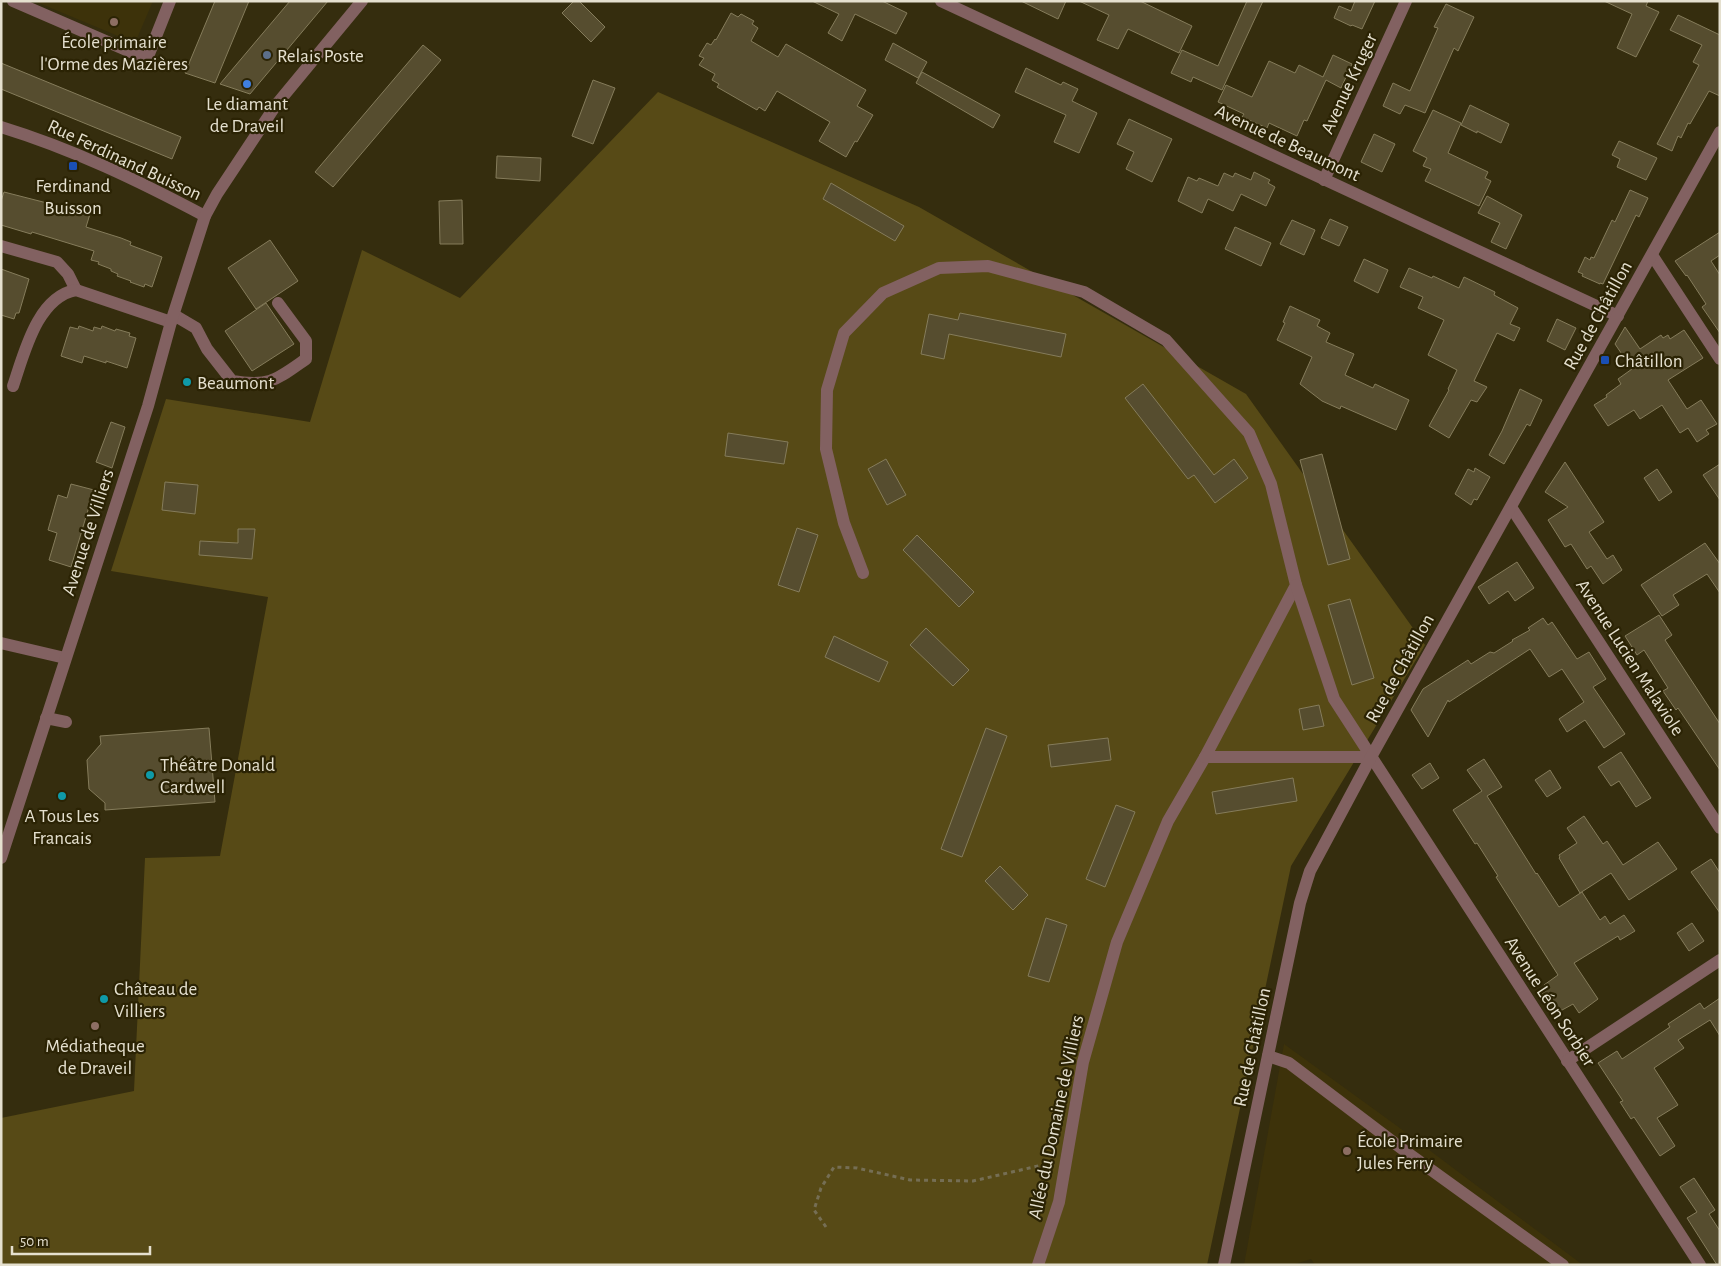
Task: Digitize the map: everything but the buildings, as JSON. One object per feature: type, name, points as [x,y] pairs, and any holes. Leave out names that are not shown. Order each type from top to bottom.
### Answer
[{"type":"street","points":[[13,1],[147,59],[170,1]]},
{"type":"street","name":"Avenue de Villiers","points":[[1,858],[4,842],[148,406],[172,318],[205,216],[217,194],[276,105],[362,1]]},
{"type":"street","name":"Avenue de Beaumont","points":[[942,1],[1618,316]]},
{"type":"street","name":"Avenue Kruger","points":[[1324,180],[1406,1]]},
{"type":"street","name":"Rue Ferdinand Buisson","points":[[1,127],[89,158],[205,216]]},
{"type":"street","name":"Rue de Châtillon","points":[[1224,1265],[1300,903],[1310,871],[1371,757],[1720,132]]},
{"type":"street","points":[[1,246],[57,262],[68,274],[76,290]]},
{"type":"street","points":[[1652,255],[1720,359]]},
{"type":"street","points":[[863,573],[844,523],[826,449],[827,390],[844,333],[882,293],[939,268],[988,266],[1084,292],[1166,340],[1249,433],[1271,484],[1296,585],[1334,699],[1371,757]]},
{"type":"street","points":[[13,386],[28,340],[42,315],[65,292],[76,290],[172,318],[196,328],[207,349],[232,381],[250,384],[274,381],[306,359],[306,341],[278,303]]},
{"type":"street","name":"Avenue Lucien Malaviole","points":[[1511,508],[1720,828]]},
{"type":"street","name":"Allée du Domaine de Villiers","points":[[1038,1265],[1059,1202],[1083,1062],[1117,942],[1168,820],[1205,757],[1296,585]]},
{"type":"street","points":[[1,642],[66,658]]},
{"type":"street","points":[[46,718],[66,722]]},
{"type":"street","points":[[1205,757],[1371,757]]},
{"type":"street","name":"Avenue Léon Sorbier","points":[[1371,757],[1700,1265]]},
{"type":"street","points":[[1567,1061],[1720,960]]},
{"type":"street","points":[[1268,1056],[1289,1063],[1404,1151],[1563,1265]]},
{"type":"path","points":[[826,1227],[814,1210],[821,1188],[834,1167],[857,1168],[910,1180],[973,1181],[1066,1159]]},
{"type":"shaded area","name":"École primaire l'Orme des Mazières","points":[[34,1],[153,1],[135,43]]},
{"type":"shaded area","points":[[658,92],[919,207],[1246,394],[1425,645],[1291,866],[1207,1265],[1,1265],[1,1118],[134,1091],[145,858],[220,856],[268,597],[111,571],[166,399],[310,422],[362,250],[460,298]]},
{"type":"shaded area","name":"École Primaire Jules Ferry","points":[[1284,1044],[1583,1265],[1315,1265],[1311,1259],[1292,1265],[1244,1265]]},
{"type":"place","name":"École primaire l'Orme des Mazières","points":[[114,22]]},
{"type":"place","name":"Relais Poste","points":[[267,55]]},
{"type":"place","name":"Le diamant de Draveil","points":[[247,84]]},
{"type":"place","name":"Ferdinand Buisson","points":[[73,166]]},
{"type":"place","name":"Châtillon","points":[[1605,360]]},
{"type":"place","name":"Beaumont","points":[[187,382]]},
{"type":"place","name":"Théâtre Donald Cardwell","points":[[150,775]]},
{"type":"place","name":"A Tous Les Francais","points":[[62,796]]},
{"type":"place","name":"Château de Villiers","points":[[104,999]]},
{"type":"place","name":"Médiatheque de Draveil","points":[[95,1026]]},
{"type":"place","name":"École Primaire Jules Ferry","points":[[1347,1151]]}]
